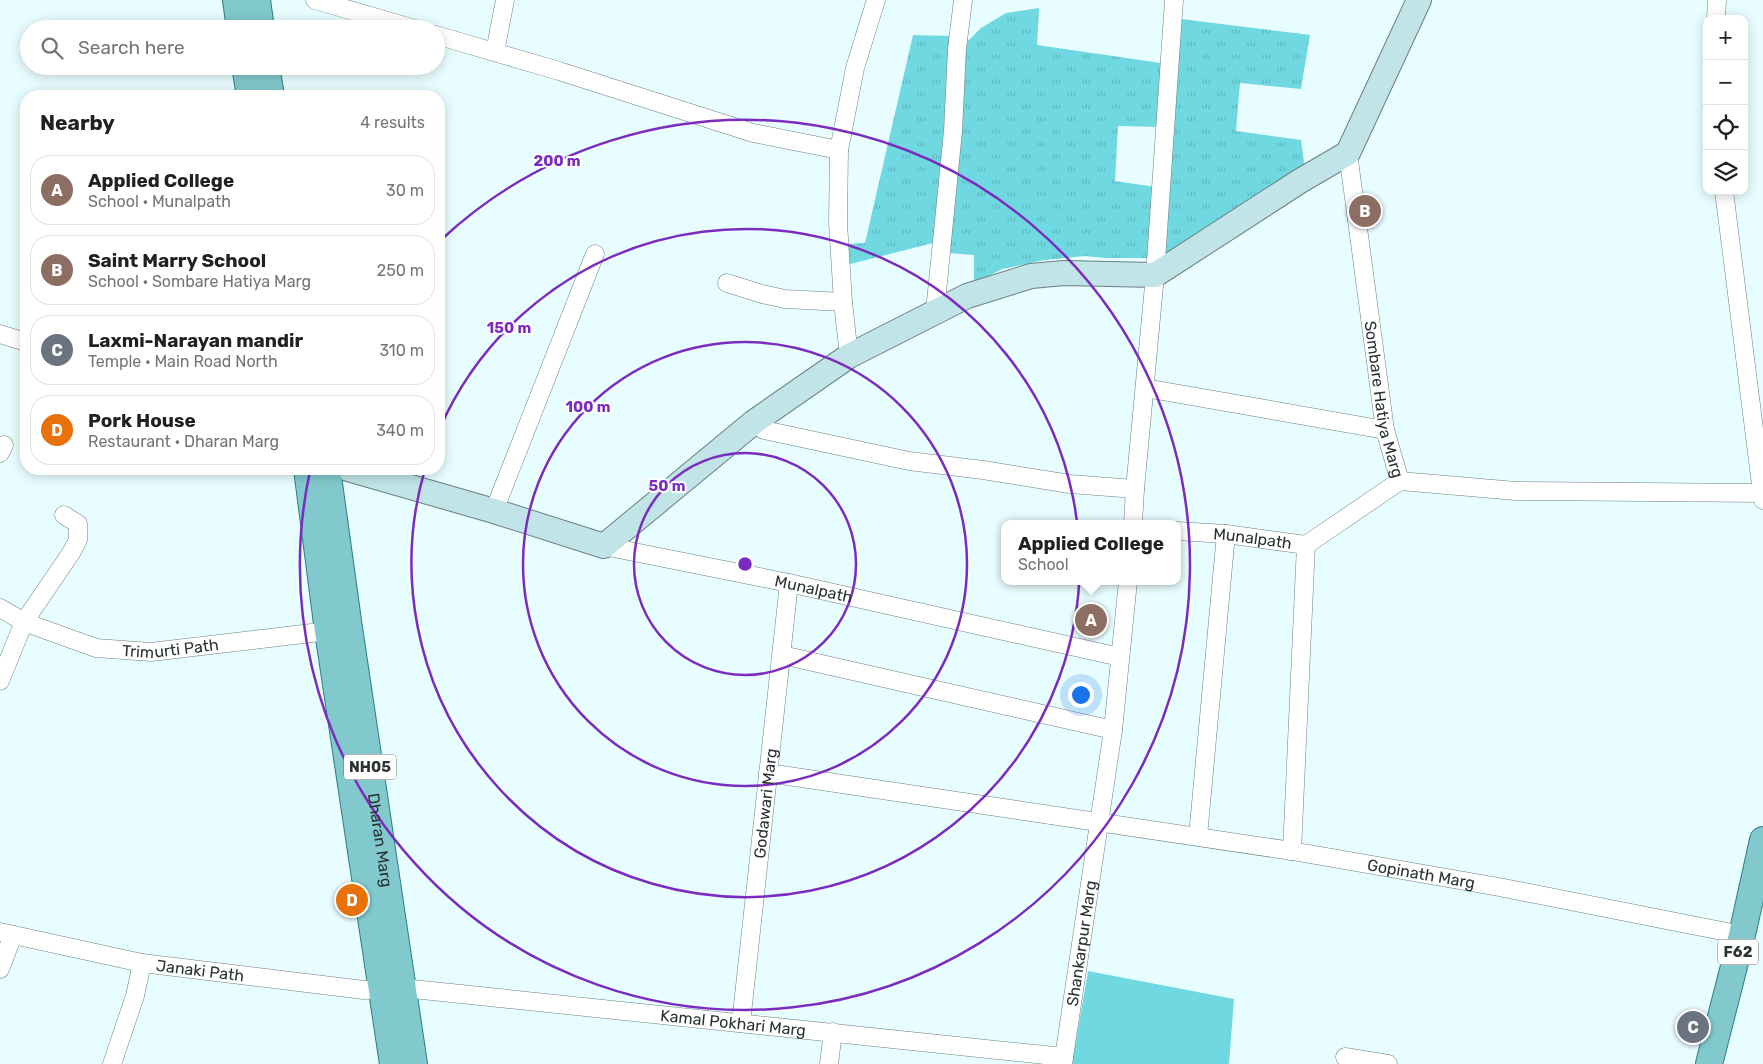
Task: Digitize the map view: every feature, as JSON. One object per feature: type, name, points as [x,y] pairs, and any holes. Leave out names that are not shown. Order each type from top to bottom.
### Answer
[{"type":"main road","points":[[236,0],[239,20]]},
{"type":"main road","points":[[257,0],[260,20]]},
{"type":"main road","points":[[246,75],[249,90]]},
{"type":"main road","points":[[268,75],[270,90]]},
{"type":"main road","name":"Dharan Marg","points":[[308,475],[338,630],[393,989],[414,1064]]},
{"type":"main road","name":"Dharan Marg","points":[[327,475],[338,630]]},
{"type":"main road","name":"F62","points":[[1709,1064],[1742,935],[1763,840]]},
{"type":"main road","name":"Dharan Marg","points":[[393,989],[394,1064]]},
{"type":"street","points":[[315,0],[384,20]]},
{"type":"street","points":[[495,52],[505,0]]},
{"type":"street","points":[[849,356],[843,302],[838,223],[838,150],[855,68],[876,0]]},
{"type":"street","points":[[934,312],[953,131],[956,49],[963,0]]},
{"type":"street","points":[[1133,520],[1155,275],[1174,0]]},
{"type":"street","points":[[1716,15],[1717,0]]},
{"type":"street","points":[[604,546],[754,422],[849,356],[967,296],[1031,276],[1064,273],[1155,275],[1300,181],[1348,153],[1416,1]]},
{"type":"street","points":[[445,38],[753,133],[838,150]]},
{"type":"street","name":"Sombare Hatiya Marg","points":[[1348,153],[1385,430],[1400,481],[1516,491],[1762,493]]},
{"type":"street","points":[[1725,195],[1763,500]]},
{"type":"street","points":[[494,511],[595,254]]},
{"type":"street","points":[[727,283],[786,299],[843,302]]},
{"type":"street","points":[[0,334],[20,340]]},
{"type":"street","points":[[1145,388],[1385,430]]},
{"type":"street","points":[[754,422],[764,430],[909,461],[983,470],[1070,484],[1135,489]]},
{"type":"street","name":"Munalpath","points":[[369,475],[494,511],[604,546],[790,584],[1120,657]]},
{"type":"street","name":"Munalpath","points":[[1181,532],[1226,534],[1306,544],[1400,481]]},
{"type":"street","points":[[0,681],[24,622],[78,540],[78,524],[64,515]]},
{"type":"street","points":[[1198,836],[1226,534]]},
{"type":"street","points":[[1292,851],[1306,544]]},
{"type":"street","name":"Godawari Marg","points":[[741,1023],[790,584]]},
{"type":"street","points":[[1120,657],[1128,585]]},
{"type":"street","name":"Trimurti Path","points":[[0,608],[24,622],[96,648],[151,652],[338,630]]},
{"type":"street","points":[[782,655],[1113,730]]},
{"type":"street","name":"Shankarpur Marg","points":[[1063,1060],[1113,730],[1120,657]]},
{"type":"street","name":"Gopinath Marg","points":[[768,773],[1292,851],[1499,887],[1742,935]]},
{"type":"street","points":[[0,970],[6,933]]},
{"type":"street","name":"Janaki Path","points":[[6,933],[142,964],[364,990],[393,989]]},
{"type":"street","points":[[112,1064],[135,996],[142,964]]},
{"type":"street","name":"Kamal Pokhari Marg","points":[[393,989],[833,1032],[968,1056],[1063,1060]]},
{"type":"street","points":[[830,1064],[833,1032]]},
{"type":"street","points":[[1345,1057],[1388,1064]]},
{"type":"green space","points":[[1039,8],[1037,45],[1168,64],[1162,127],[1118,126],[1115,181],[1156,187],[1147,258],[1085,256],[1045,260],[1002,269],[974,284],[974,255],[949,253],[965,44],[981,28],[1006,13]]},
{"type":"green space","points":[[1181,19],[1310,35],[1301,89],[1240,83],[1236,131],[1301,140],[1305,169],[1162,257]]},
{"type":"green space","points":[[913,35],[953,36],[933,243],[850,264],[846,244],[865,243]]},
{"type":"green space","points":[[1088,971],[1234,999],[1229,1064],[1072,1064]]},
{"type":"place","name":"Saint Marry School","points":[[1365,211]]},
{"type":"place","name":"Applied College","points":[[1091,620]]},
{"type":"place","name":"Pork House","points":[[352,900]]},
{"type":"place","name":"Laxmi-Narayan mandir","points":[[1693,1027]]}]
